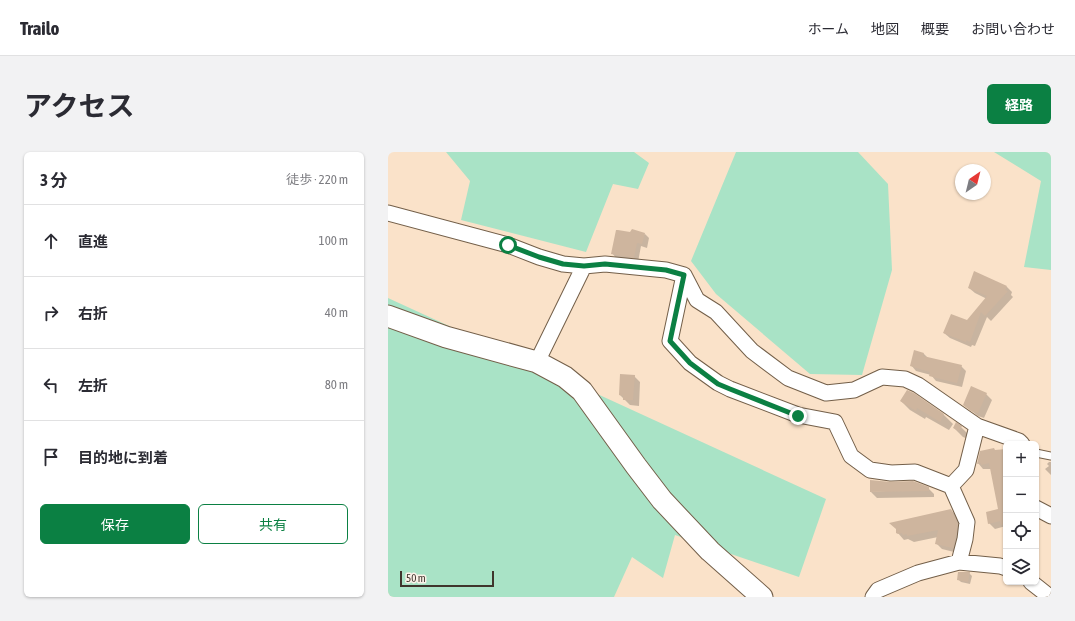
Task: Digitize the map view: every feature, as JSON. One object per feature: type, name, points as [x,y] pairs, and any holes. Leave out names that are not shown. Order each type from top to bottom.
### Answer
[{"type":"street","points":[[388,213],[508,245],[539,257],[563,264],[584,266],[605,264],[666,270],[684,275],[697,300],[716,312],[752,351],[788,378],[826,393],[854,390],[882,378],[905,379],[918,385],[977,426],[1019,441]]},
{"type":"street","points":[[537,362],[584,266]]},
{"type":"street","points":[[684,275],[670,341],[690,363],[718,384],[730,389],[798,416],[836,422],[851,456],[870,470],[891,473],[915,472],[951,486],[967,522],[965,540],[959,562]]},
{"type":"street","points":[[388,316],[446,337],[537,362],[564,376],[582,391],[662,500],[710,552],[762,597]]},
{"type":"street","points":[[951,486],[966,470],[977,426]]},
{"type":"street","points":[[1039,510],[1051,516]]},
{"type":"street","points":[[873,597],[878,590],[918,573],[959,562],[1003,567]]},
{"type":"street","points":[[1035,585],[1050,597]]},
{"type":"lane","points":[[1039,454],[1051,456]]},
{"type":"green space","points":[[446,152],[634,152],[649,163],[638,189],[613,184],[586,252],[461,220],[470,181]]},
{"type":"green space","points":[[736,152],[858,152],[888,184],[892,270],[862,375],[810,374],[716,294],[691,261]]},
{"type":"green space","points":[[994,152],[1051,152],[1051,270],[1024,267],[1041,181]]},
{"type":"green space","points":[[388,298],[826,499],[799,577],[675,535],[663,578],[632,557],[614,597],[388,597]]},
{"type":"building","points":[[632,229],[645,233],[642,244],[637,243],[634,258],[611,254],[616,230],[630,232]]},
{"type":"building","points":[[974,271],[1007,286],[1005,290],[1008,291],[985,316],[981,312],[970,342],[966,340],[966,342],[943,333],[951,314],[967,320],[987,296],[968,288]]},
{"type":"building","points":[[914,350],[924,353],[923,356],[962,365],[957,383],[929,376],[930,372],[910,366]]},
{"type":"building","points":[[620,374],[635,375],[633,400],[623,400],[623,396],[619,395]]},
{"type":"building","points":[[971,386],[987,393],[978,413],[971,411],[963,405]]},
{"type":"building","points":[[907,390],[914,393],[944,414],[940,422],[917,408],[916,411],[900,401]]},
{"type":"building","points":[[956,422],[962,426],[959,431],[953,428]]},
{"type":"building","points":[[994,448],[995,450],[1003,449],[1003,525],[1001,525],[1000,521],[988,524],[986,512],[998,509],[989,463],[981,465],[981,463],[977,464],[980,451]]},
{"type":"building","points":[[870,480],[891,482],[913,481],[929,487],[929,491],[870,492]]},
{"type":"building","points":[[951,509],[958,525],[953,548],[935,544],[938,530],[907,536],[907,534],[903,535],[902,533],[896,533],[896,529],[889,523]]},
{"type":"building","points":[[958,572],[970,572],[968,582],[957,580]]},
{"type":"route","points":[[508,245],[539,257],[563,264],[584,266],[605,264],[666,270],[684,275],[670,341],[690,363],[718,384],[798,416]]}]
